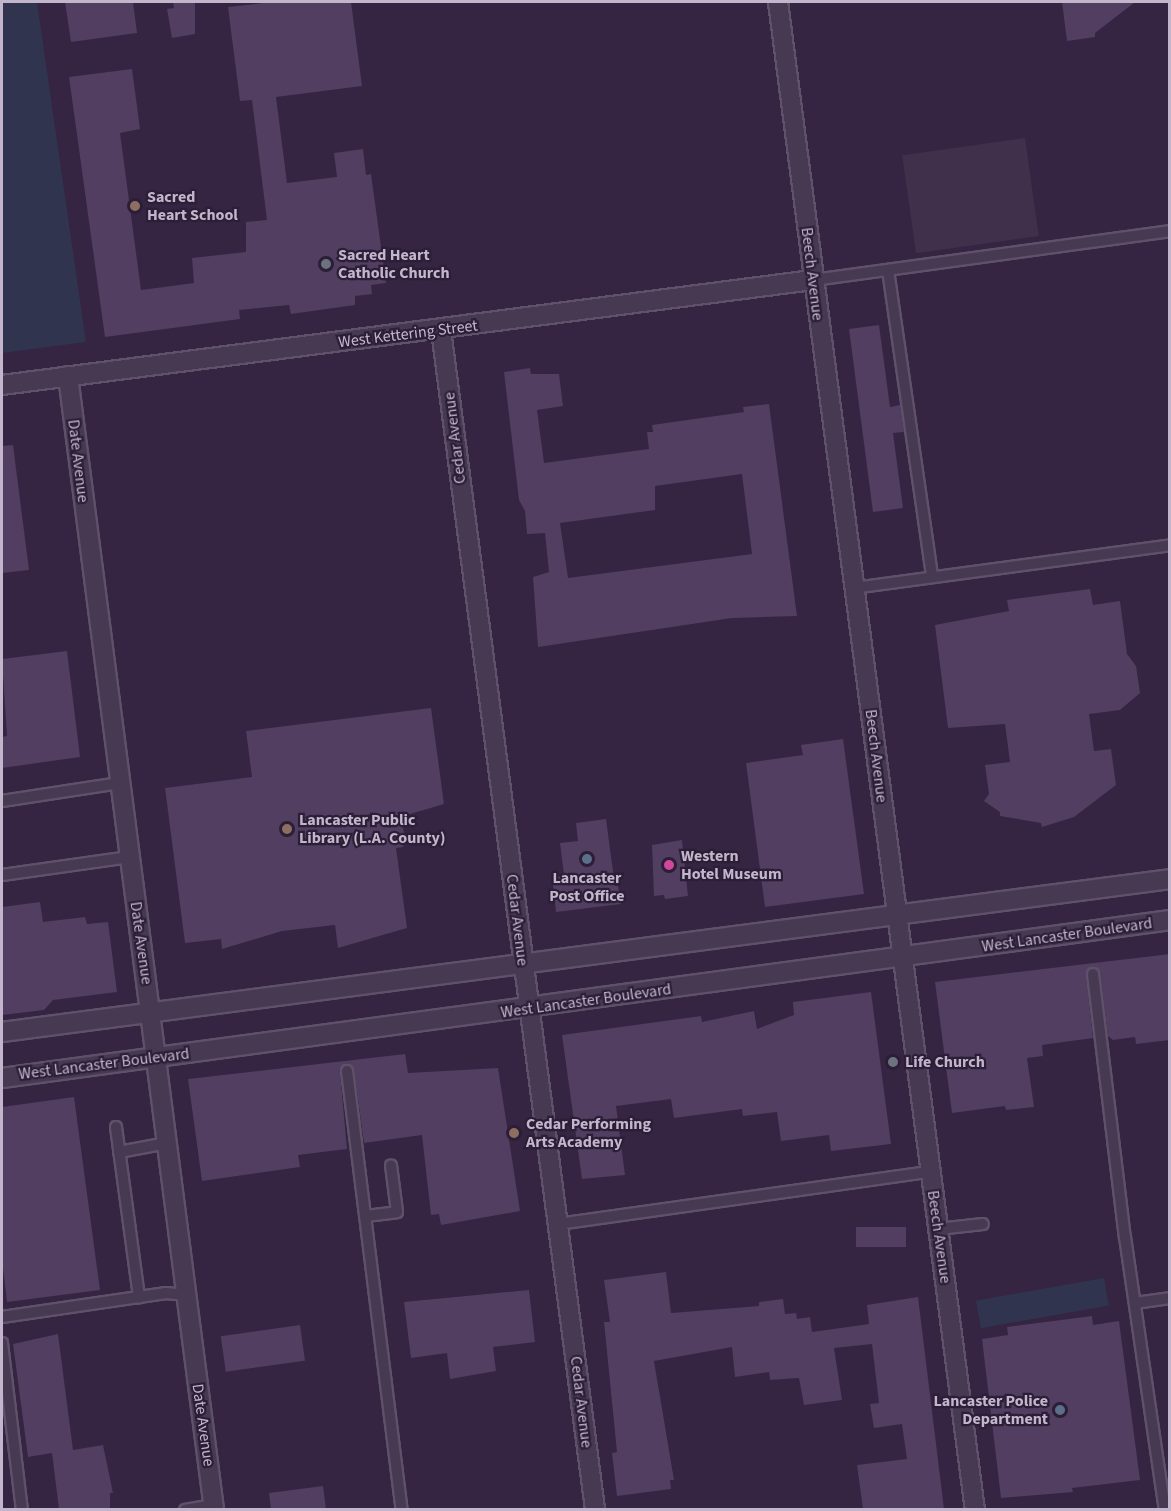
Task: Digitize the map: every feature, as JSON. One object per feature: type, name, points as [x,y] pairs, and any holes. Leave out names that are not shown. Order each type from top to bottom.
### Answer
[{"type":"street","name":"Beech Avenue","points":[[778,2],[975,1509]]},
{"type":"street","name":"West Kettering Street","points":[[2,385],[441,330],[813,280]]},
{"type":"street","name":"Cedar Avenue","points":[[441,330],[595,1509]]},
{"type":"street","name":"Date Avenue","points":[[68,376],[214,1507]]},
{"type":"street","points":[[2,1032],[896,913],[1170,879]]},
{"type":"street","name":"West Lancaster Boulevard","points":[[2,1078],[902,959],[1170,920]]},
{"type":"lane","points":[[813,280],[1170,231]]},
{"type":"lane","points":[[888,270],[932,577]]},
{"type":"lane","points":[[854,588],[1170,545]]},
{"type":"lane","points":[[2,801],[120,783]]},
{"type":"lane","points":[[2,875],[130,857]]},
{"type":"lane","points":[[1093,974],[1135,1303],[1165,1509]]},
{"type":"lane","points":[[347,1071],[402,1509]]},
{"type":"lane","points":[[116,1127],[139,1297]]},
{"type":"lane","points":[[119,1152],[167,1143]]},
{"type":"lane","points":[[366,1216],[397,1212],[391,1165]]},
{"type":"lane","points":[[558,1224],[930,1172]]},
{"type":"lane","points":[[938,1229],[983,1224]]},
{"type":"lane","points":[[2,1317],[139,1297],[186,1294]]},
{"type":"lane","points":[[1135,1303],[1170,1298]]},
{"type":"lane","points":[[2,1343],[22,1509]]},
{"type":"lane","points":[[185,1509],[214,1507]]},
{"type":"shaded area","points":[[2,2],[37,2],[86,342],[2,353]]},
{"type":"shaded area","points":[[1025,138],[1039,236],[916,253],[902,155]]},
{"type":"shaded area","points":[[1104,1278],[1109,1306],[981,1328],[976,1301]]},
{"type":"building","points":[[65,2],[133,2],[137,33],[71,42]]},
{"type":"building","points":[[173,2],[195,2],[195,34],[172,38],[167,9],[174,8]]},
{"type":"building","points":[[273,2],[351,2],[362,86],[276,97],[287,183],[337,177],[334,153],[363,149],[366,175],[371,174],[386,283],[371,285],[372,294],[355,296],[355,305],[291,314],[289,305],[239,310],[240,319],[105,337],[69,77],[132,69],[140,129],[120,133],[141,290],[194,283],[192,258],[246,252],[246,222],[267,220],[252,100],[240,101],[228,7]]},
{"type":"building","points":[[1062,2],[1135,2],[1095,33],[1095,37],[1067,41]]},
{"type":"building","points":[[879,325],[890,407],[900,405],[904,432],[893,433],[903,508],[873,512],[849,329]]},
{"type":"building","points":[[530,368],[531,374],[559,374],[563,406],[537,410],[544,463],[649,449],[647,432],[653,432],[652,425],[744,412],[743,407],[769,404],[797,616],[732,618],[538,647],[533,577],[549,572],[545,533],[527,534],[525,511],[519,500],[504,372]],"holes":[[[742,474],[752,554],[568,578],[560,523],[655,510],[655,486]]]},
{"type":"building","points":[[13,445],[29,570],[2,573],[2,446]]},
{"type":"building","points":[[1090,589],[1093,605],[1120,601],[1127,654],[1136,666],[1140,693],[1120,710],[1089,714],[1094,751],[1111,749],[1116,785],[1074,817],[1042,827],[1041,823],[1000,816],[1000,812],[984,801],[989,794],[985,765],[1010,762],[1005,724],[948,728],[935,625],[1009,611],[1007,600]]},
{"type":"building","points":[[67,651],[80,757],[2,768],[2,737],[7,736],[2,659]]},
{"type":"building","name":"Lancaster Public Library (L.A. County)","points":[[431,708],[444,804],[400,817],[406,840],[403,847],[396,848],[407,928],[338,948],[335,925],[282,931],[222,949],[221,939],[185,943],[165,788],[252,777],[246,731]]},
{"type":"building","points":[[843,739],[864,894],[765,907],[746,763],[803,755],[801,745]]},
{"type":"building","name":"Lancaster Post Office","points":[[606,819],[615,886],[618,886],[621,904],[556,912],[552,877],[564,875],[560,843],[578,841],[576,823]]},
{"type":"building","name":"Western Hotel Museum","points":[[682,840],[688,896],[665,899],[664,895],[654,896],[652,845]]},
{"type":"building","points":[[40,902],[43,922],[85,917],[87,924],[108,922],[117,992],[53,1000],[44,1010],[2,1015],[2,907]]},
{"type":"building","points":[[1170,954],[1170,1040],[1136,1044],[1135,1037],[1113,1040],[1108,1036],[1100,973],[1092,967],[1086,975],[1093,1038],[1042,1045],[1043,1056],[1027,1058],[1034,1107],[1006,1110],[1005,1106],[952,1113],[935,982]]},
{"type":"building","points":[[871,992],[891,1144],[831,1151],[829,1135],[781,1141],[777,1112],[743,1116],[742,1109],[674,1118],[671,1099],[616,1106],[625,1175],[582,1179],[562,1035],[701,1016],[702,1022],[754,1011],[757,1029],[794,1015],[793,1002]]},
{"type":"building","points":[[405,1054],[408,1073],[498,1068],[520,1211],[441,1225],[439,1214],[431,1215],[422,1135],[364,1143],[354,1070],[347,1064],[340,1072],[347,1149],[298,1155],[300,1167],[202,1181],[188,1079]]},
{"type":"building","points":[[74,1097],[100,1290],[7,1302],[2,1259],[2,1107]]},
{"type":"building","points":[[856,1227],[906,1227],[906,1247],[856,1247]]},
{"type":"building","points":[[666,1272],[671,1313],[759,1306],[759,1302],[783,1299],[785,1314],[796,1313],[797,1319],[810,1317],[812,1332],[869,1324],[867,1305],[918,1297],[944,1509],[863,1509],[857,1465],[907,1459],[902,1424],[874,1428],[870,1404],[879,1403],[872,1344],[834,1348],[842,1400],[804,1405],[799,1378],[770,1380],[769,1372],[735,1377],[732,1347],[654,1361],[674,1480],[670,1480],[671,1489],[617,1496],[612,1453],[617,1452],[604,1322],[610,1322],[604,1280]]},
{"type":"building","points":[[529,1290],[535,1342],[493,1347],[496,1371],[450,1379],[447,1353],[411,1358],[404,1302]]},
{"type":"building","name":"Lancaster Police Department","points":[[1092,1316],[1093,1325],[1119,1321],[1140,1480],[1072,1488],[1073,1492],[1001,1498],[982,1339],[1008,1335],[1007,1327]]},
{"type":"building","points":[[300,1325],[305,1361],[226,1372],[221,1336]]},
{"type":"building","points":[[58,1334],[73,1450],[103,1445],[113,1493],[110,1493],[110,1509],[59,1509],[52,1453],[28,1457],[13,1344]]},
{"type":"building","points":[[323,1486],[326,1509],[271,1509],[269,1493]]},
{"type":"place","name":"Sacred Heart School","points":[[135,206]]},
{"type":"place","name":"Sacred Heart Catholic Church","points":[[326,264]]},
{"type":"place","name":"Lancaster Public Library (L.A. County)","points":[[287,829]]},
{"type":"place","name":"Lancaster Post Office","points":[[587,859]]},
{"type":"place","name":"Western Hotel Museum","points":[[669,865]]},
{"type":"place","name":"Life Church","points":[[893,1062]]},
{"type":"place","name":"Cedar Performing Arts Academy","points":[[514,1133]]},
{"type":"place","name":"Lancaster Police Department","points":[[1060,1410]]}]
